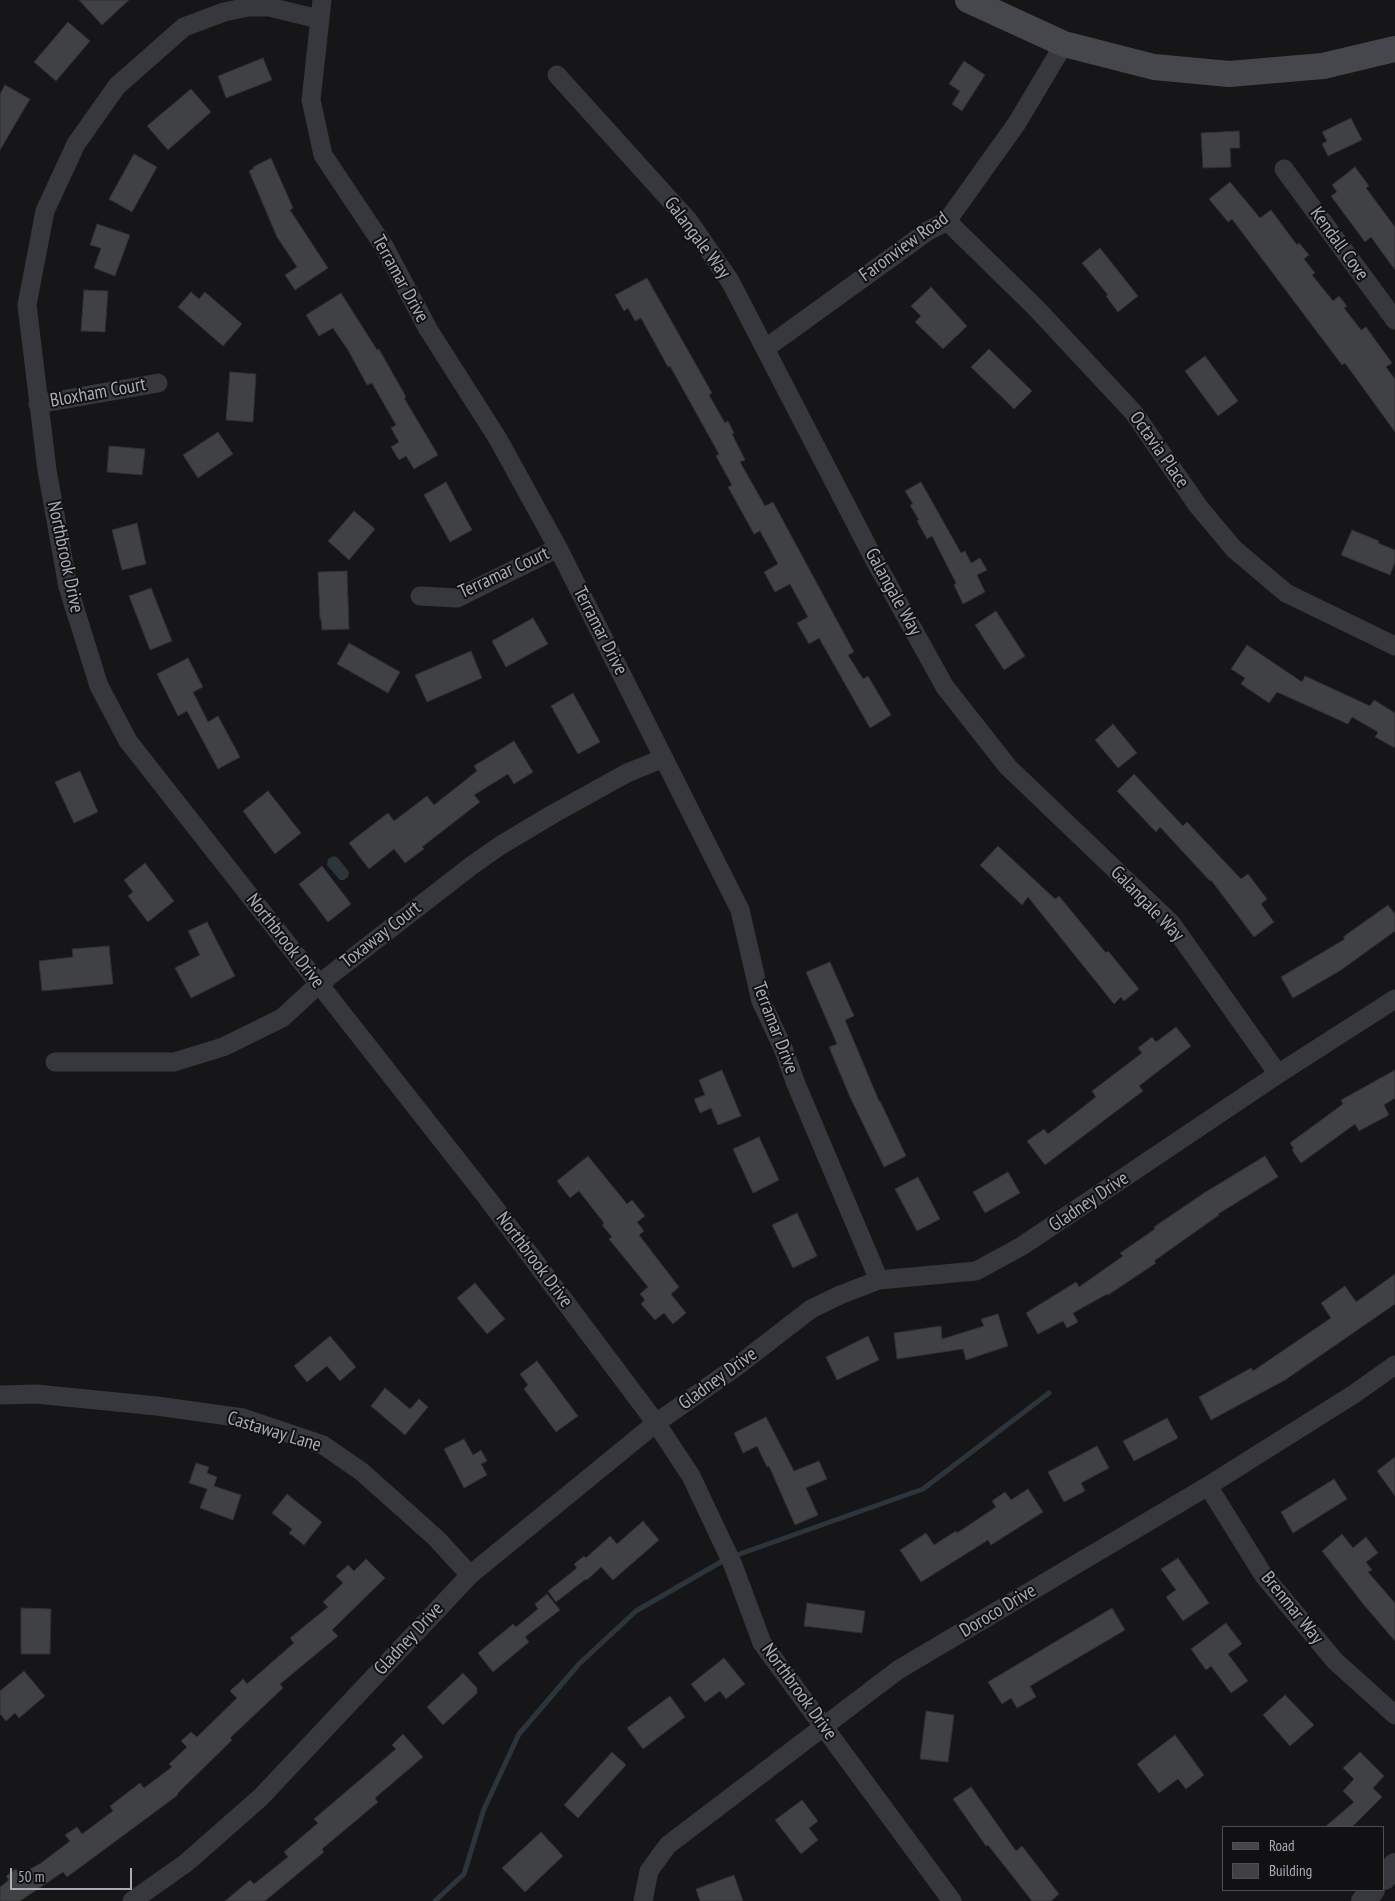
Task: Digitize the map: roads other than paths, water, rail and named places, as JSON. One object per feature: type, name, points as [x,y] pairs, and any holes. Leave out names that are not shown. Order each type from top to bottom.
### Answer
[{"type":"main road","points":[[968,0],[1064,44],[1154,67],[1229,74],[1323,66],[1395,49]]},
{"type":"street","name":"Terramar Drive","points":[[322,0],[311,100],[323,155],[385,248],[428,328],[498,439],[558,548],[740,910],[761,1001],[880,1280]]},
{"type":"street","name":"Northbrook Drive","points":[[319,19],[268,7],[250,7],[224,12],[184,28],[117,86],[76,144],[45,211],[27,305],[38,404],[47,470],[68,587],[99,686],[128,741],[488,1199],[656,1423],[691,1476],[733,1565],[762,1643],[952,1901]]},
{"type":"street","name":"Faronview Road","points":[[766,348],[928,231],[947,221],[1017,122],[1064,44]]},
{"type":"street","name":"Galangale Way","points":[[557,75],[688,220],[730,282],[874,559],[945,687],[1008,767],[1171,923],[1278,1074]]},
{"type":"street","name":"Kendall Cove","points":[[1284,169],[1395,320]]},
{"type":"street","name":"Octavia Place","points":[[947,221],[1036,308],[1134,413],[1198,506],[1234,549],[1286,593],[1395,646]]},
{"type":"street","name":"Bloxham Court","points":[[38,404],[158,383]]},
{"type":"street","name":"Terramar Court","points":[[420,596],[457,598],[558,548]]},
{"type":"street","name":"Toxaway Court","points":[[55,1062],[174,1062],[223,1047],[282,1018],[319,984],[471,866],[501,845],[627,773],[664,758]]},
{"type":"street","name":"Gladney Drive","points":[[132,1901],[186,1863],[261,1797],[470,1575],[656,1423],[736,1367],[812,1309],[840,1295],[880,1280],[976,1271],[1022,1246],[1278,1074],[1395,999]]},
{"type":"street","name":"Doroco Drive","points":[[643,1901],[649,1871],[668,1845],[898,1670],[1208,1486],[1354,1394],[1395,1365]]},
{"type":"street","name":"Castaway Lane","points":[[0,1394],[36,1394],[157,1406],[242,1418],[323,1445],[362,1472],[436,1538],[470,1575]]},
{"type":"street","name":"Brenmar Way","points":[[1208,1486],[1264,1576],[1335,1661],[1395,1715]]},
{"type":"street","points":[[1385,1877],[1395,1865]]},
{"type":"street","points":[[1363,1901],[1372,1891]]},
{"type":"waterway","points":[[734,1556],[923,1489],[1049,1393]]},
{"type":"waterway","points":[[435,1901],[464,1874],[484,1809],[519,1734],[579,1664],[636,1611],[726,1559]]}]
